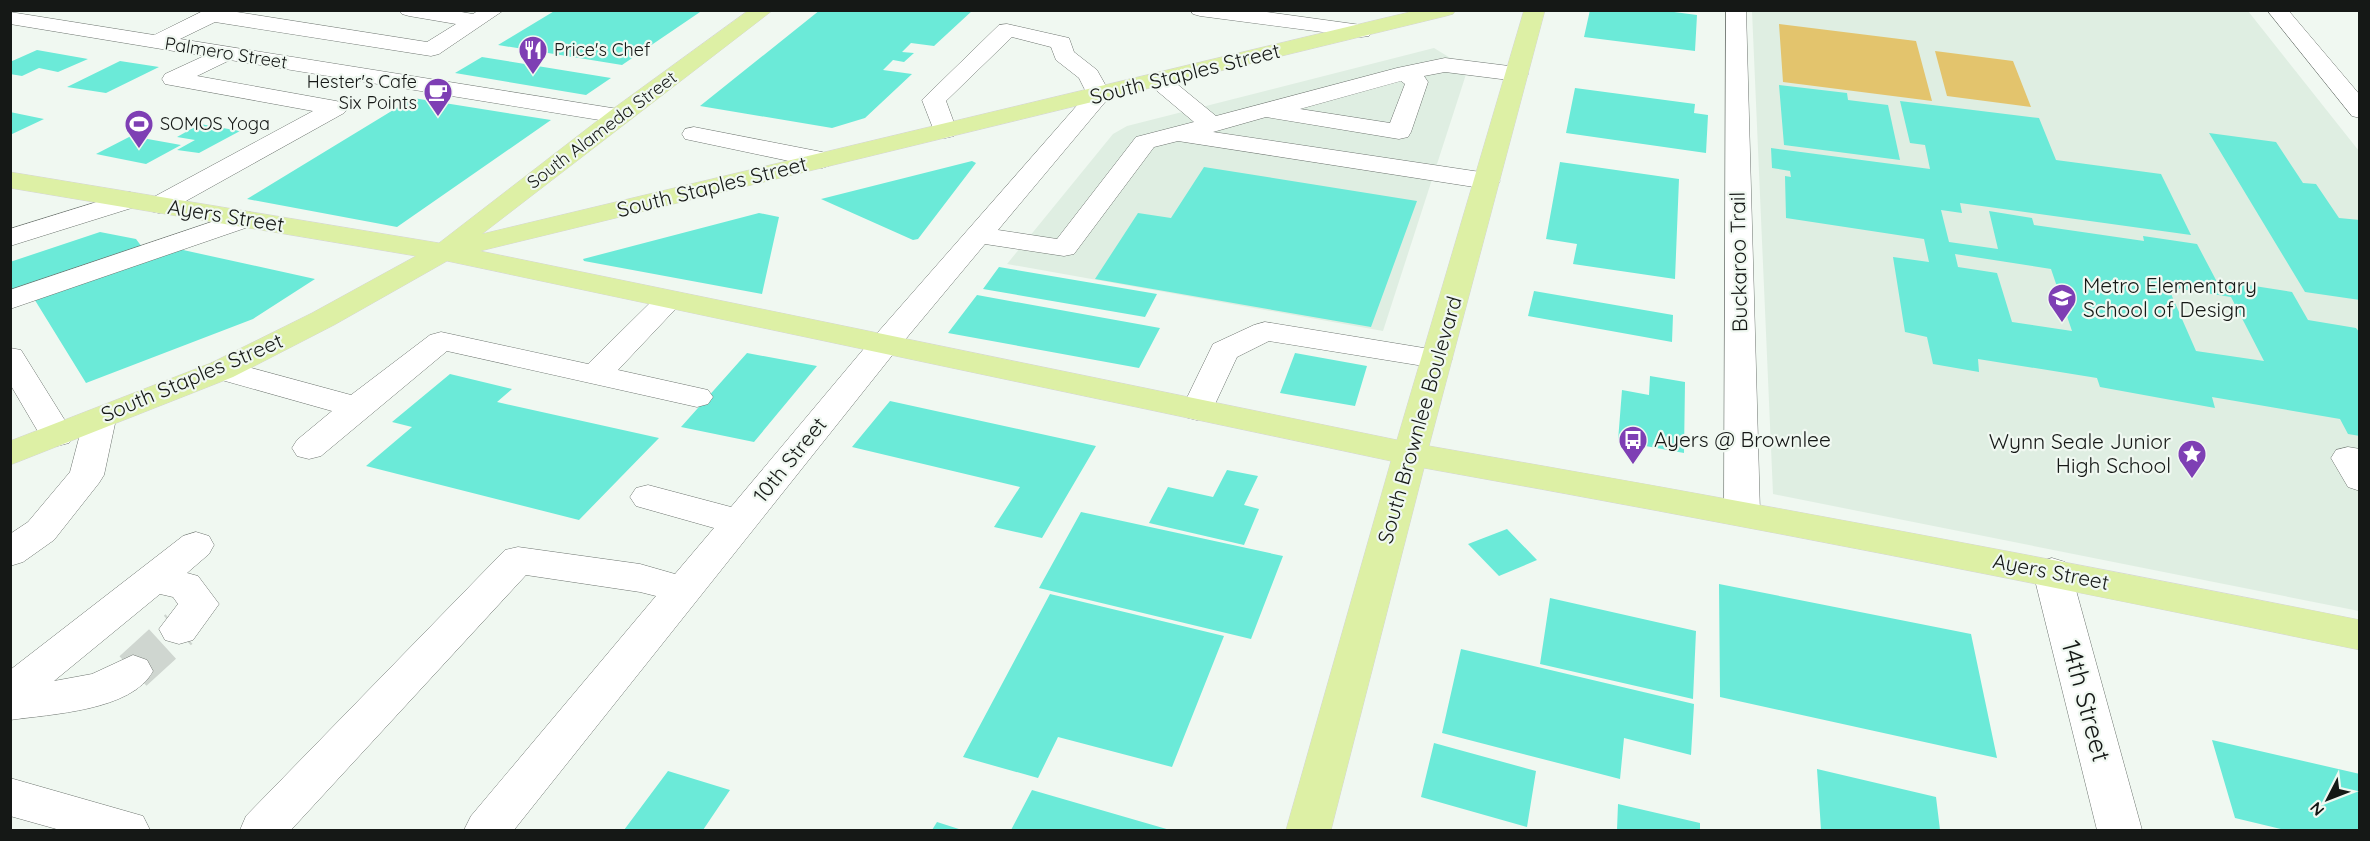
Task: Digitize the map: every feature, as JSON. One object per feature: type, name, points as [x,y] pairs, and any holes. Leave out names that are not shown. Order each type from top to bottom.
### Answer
[{"type":"main road","name":"South Alameda Street","points":[[442,252],[618,116],[763,10]]},
{"type":"main road","name":"South Staples Street","points":[[10,454],[222,370],[323,320],[442,252],[1446,10]]},
{"type":"main road","name":"South Brownlee Boulevard","points":[[1308,831],[1436,359],[1535,10]]},
{"type":"main road","name":"Ayers Street","points":[[16,184],[129,200],[442,252],[883,346],[1410,454],[1742,513],[2052,572],[2360,635]]},
{"type":"street","points":[[409,10],[491,14]]},
{"type":"street","points":[[945,131],[934,100],[1007,30],[1022,10]]},
{"type":"street","points":[[1200,10],[1361,31]]},
{"type":"street","name":"Buckaroo Trail","points":[[1736,10],[1742,513]]},
{"type":"street","points":[[2277,10],[2360,111]]},
{"type":"street","points":[[156,42],[216,13],[431,49],[491,14]]},
{"type":"street","name":"Palmero Street","points":[[10,18],[618,116]]},
{"type":"street","points":[[1007,30],[1060,43],[1064,55],[1089,75],[1099,95]]},
{"type":"street","points":[[159,205],[336,108],[173,79],[227,53]]},
{"type":"street","points":[[978,235],[1064,249],[1145,142],[1405,73],[1445,65],[1517,74]]},
{"type":"street","points":[[1384,165],[1417,82],[1405,73]]},
{"type":"street","points":[[1158,80],[1212,125]]},
{"type":"street","name":"10th Street","points":[[487,831],[883,346],[1099,95]]},
{"type":"street","points":[[1265,110],[1399,132]]},
{"type":"street","points":[[694,134],[822,160]]},
{"type":"street","points":[[1178,135],[1487,181]]},
{"type":"street","points":[[10,238],[129,200]]},
{"type":"street","points":[[10,300],[244,219]]},
{"type":"street","points":[[595,375],[669,300]]},
{"type":"street","points":[[1197,410],[1224,351],[1264,331],[1436,359]]},
{"type":"street","points":[[309,448],[441,341],[697,397]]},
{"type":"street","points":[[10,357],[57,435]]},
{"type":"street","points":[[222,370],[357,407]]},
{"type":"street","points":[[10,553],[41,531],[87,475],[100,419]]},
{"type":"street","points":[[2360,460],[2348,458],[2360,479]]},
{"type":"street","points":[[648,496],[738,522]]},
{"type":"street","points":[[10,693],[196,544]]},
{"type":"street","points":[[262,831],[518,560],[640,578],[683,590]]},
{"type":"street","name":"14th Street","points":[[2052,572],[2120,831]]},
{"type":"street","points":[[154,579],[185,586],[200,604],[179,629]]},
{"type":"street","points":[[10,703],[74,695],[102,688],[134,671]]},
{"type":"street","points":[[10,797],[128,831]]},
{"type":"shaded area","name":"Metro Elementary School of Design","points":[[1752,11],[2248,11],[2359,151],[2359,611],[1773,494]]},
{"type":"shaded area","points":[[1779,24],[1916,41],[1932,101],[1783,82]]},
{"type":"shaded area","points":[[1434,48],[1452,59],[1470,62],[1383,331],[1007,264],[1113,134],[1127,126]]},
{"type":"shaded area","points":[[1935,51],[2013,61],[2031,107],[1947,96]]},
{"type":"building","points":[[556,10],[703,10],[622,65],[498,45]]},
{"type":"building","points":[[820,10],[973,10],[934,46],[911,43],[902,52],[914,53],[904,62],[893,60],[883,70],[912,74],[865,118],[832,128],[700,106]]},
{"type":"building","points":[[1590,10],[1659,10],[1697,15],[1695,51],[1584,37]]},
{"type":"building","points":[[37,50],[88,59],[58,72],[39,68],[22,76],[10,74],[10,62]]},
{"type":"building","name":"Price's Chef","points":[[482,57],[611,78],[586,95],[455,73]]},
{"type":"building","points":[[120,61],[159,67],[106,93],[67,87]]},
{"type":"building","points":[[1779,85],[1847,93],[1848,100],[1888,105],[1900,160],[1784,145]]},
{"type":"building","points":[[1575,88],[1695,104],[1694,113],[1708,115],[1706,153],[1566,133]]},
{"type":"building","points":[[413,98],[551,120],[397,227],[247,199]]},
{"type":"building","points":[[1900,101],[2039,118],[2056,160],[2161,174],[2191,235],[1960,203],[1962,213],[1941,210],[1949,242],[1998,249],[1989,211],[2032,218],[2034,225],[2144,241],[2143,236],[2197,244],[2216,280],[2292,292],[2308,320],[2356,328],[2360,333],[2360,436],[2348,434],[2340,419],[2212,397],[2215,408],[2100,387],[2097,378],[1978,359],[1979,372],[1933,364],[1927,337],[1905,332],[1893,257],[1929,262],[1924,239],[1786,218],[1785,176],[1791,177],[1790,171],[1772,168],[1771,148],[1930,169],[1925,145],[1910,143]],"holes":[[[1955,254],[2051,269],[2072,331],[2012,322],[1997,273],[1958,267]],[[2168,287],[2231,297],[2264,361],[2196,351]]]},
{"type":"building","points":[[10,112],[44,119],[10,135]]},
{"type":"building","points":[[200,124],[240,131],[199,153],[177,150],[195,140],[177,137]]},
{"type":"building","points":[[2209,133],[2276,142],[2303,183],[2316,184],[2339,218],[2360,220],[2360,300],[2305,292]]},
{"type":"building","name":"SOMOS Yoga","points":[[131,136],[181,145],[146,164],[96,154]]},
{"type":"building","points":[[972,161],[976,163],[918,239],[913,240],[821,199]]},
{"type":"building","points":[[1560,162],[1679,179],[1675,279],[1573,264],[1577,244],[1546,239]]},
{"type":"building","points":[[1204,167],[1417,201],[1371,327],[1095,279],[1138,213],[1171,218]]},
{"type":"building","points":[[759,213],[779,217],[762,294],[583,259]]},
{"type":"building","points":[[100,232],[136,239],[142,247],[10,291],[10,262]]},
{"type":"building","points":[[174,248],[315,279],[253,319],[86,383],[33,297]]},
{"type":"building","points":[[999,267],[1157,294],[1145,317],[983,289]]},
{"type":"building","points":[[1534,291],[1673,315],[1672,342],[1528,316]]},
{"type":"building","points":[[977,295],[1160,328],[1139,368],[948,333]]},
{"type":"building","points":[[747,353],[817,366],[754,442],[681,427]]},
{"type":"building","points":[[1295,353],[1367,366],[1355,406],[1280,393]]},
{"type":"building","points":[[450,374],[512,389],[497,402],[659,438],[579,520],[366,466],[412,427],[392,422]]},
{"type":"building","points":[[1650,376],[1685,382],[1684,453],[1618,441],[1622,390],[1649,395]]},
{"type":"building","points":[[890,401],[1096,446],[1042,538],[994,527],[1020,487],[852,447]]},
{"type":"building","points":[[1227,470],[1258,476],[1244,505],[1259,509],[1244,545],[1149,523],[1168,487],[1213,497]]},
{"type":"building","points":[[1081,512],[1283,556],[1251,639],[1039,588]]},
{"type":"building","points":[[1507,529],[1537,560],[1499,576],[1468,544]]},
{"type":"building","points":[[1719,584],[1971,634],[1997,758],[1720,697]]},
{"type":"building","points":[[1050,594],[1224,636],[1172,767],[1058,737],[1038,778],[963,757]]},
{"type":"building","points":[[1550,598],[1696,631],[1693,699],[1540,664]]},
{"type":"building","points":[[1461,649],[1694,704],[1691,755],[1624,738],[1620,779],[1442,733]]},
{"type":"building","points":[[2212,740],[2360,774],[2360,830],[2285,830],[2235,818]]},
{"type":"building","points":[[1434,743],[1536,771],[1527,827],[1421,797]]},
{"type":"building","points":[[1817,769],[1936,797],[1940,830],[1821,830]]},
{"type":"building","points":[[668,771],[730,790],[703,830],[624,830]]},
{"type":"building","points":[[1032,790],[1170,830],[1011,830]]},
{"type":"building","points":[[1618,804],[1700,823],[1700,830],[1617,830]]},
{"type":"building","points":[[937,822],[962,830],[932,830]]},
{"type":"tunnel","points":[[133,671],[179,629]]},
{"type":"place","name":"Price's Chef","points":[[533,76]]},
{"type":"place","name":"Hester's Cafe Six Points","points":[[438,118]]},
{"type":"place","name":"SOMOS Yoga","points":[[139,150]]},
{"type":"place","name":"Metro Elementary School of Design","points":[[2062,324]]},
{"type":"place","name":"Ayers @ Brownlee","points":[[1633,466]]},
{"type":"place","name":"Wynn Seale Junior High School","points":[[2192,480]]}]
